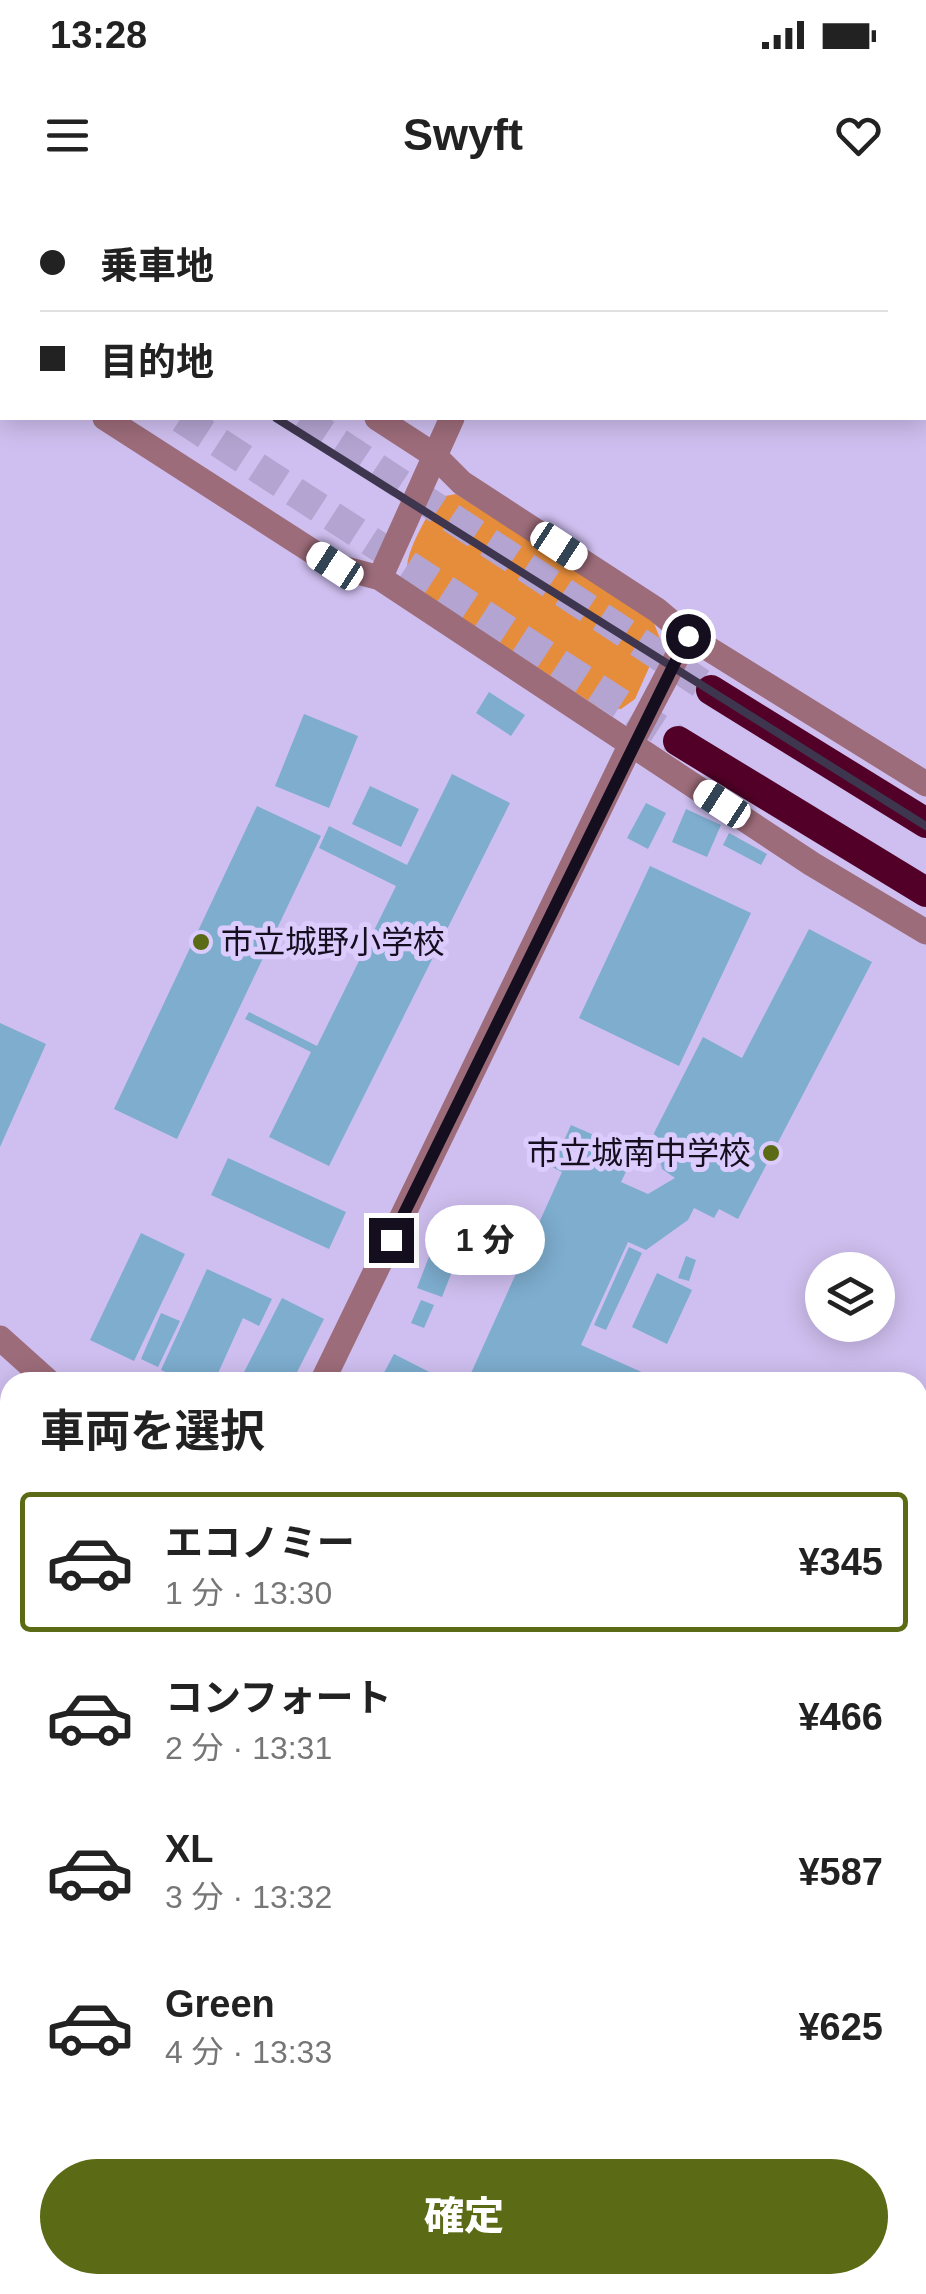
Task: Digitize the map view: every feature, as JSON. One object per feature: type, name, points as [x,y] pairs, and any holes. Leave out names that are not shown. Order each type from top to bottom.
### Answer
[{"type":"highway","points":[[710,690],[926,823]]},
{"type":"highway","points":[[678,740],[926,892]]},
{"type":"street","points":[[108,420],[335,566],[380,578],[812,864],[926,932]]},
{"type":"street","points":[[380,420],[434,455],[462,483],[656,610],[688,636],[926,784]]},
{"type":"street","points":[[380,578],[451,420]]},
{"type":"street","points":[[327,1372],[631,744],[688,636]]},
{"type":"street","points":[[0,1338],[37,1372]]},
{"type":"shaded area","points":[[456,494],[652,618],[661,641],[635,699],[621,709],[598,707],[410,585],[407,565],[418,533],[433,504],[440,497]]},
{"type":"building","points":[[489,692],[525,715],[511,736],[476,713]]},
{"type":"building","points":[[304,714],[358,736],[329,808],[275,786]]},
{"type":"building","points":[[452,774],[510,803],[329,1166],[269,1137],[311,1052],[245,1019],[249,1012],[317,1046],[396,886],[319,848],[329,826],[407,865]]},
{"type":"building","points":[[370,786],[419,809],[401,847],[352,824]]},
{"type":"building","points":[[646,803],[666,813],[648,849],[627,838]]},
{"type":"building","points":[[257,806],[321,836],[177,1139],[114,1109]]},
{"type":"building","points":[[686,809],[721,825],[707,857],[672,842]]},
{"type":"building","points":[[729,833],[767,854],[761,865],[723,845]]},
{"type":"building","points":[[650,866],[751,913],[679,1066],[579,1018]]},
{"type":"building","points":[[809,929],[872,962],[738,1219],[719,1209],[714,1218],[694,1208],[688,1220],[646,1250],[628,1242],[581,1345],[642,1372],[472,1372],[562,1172],[552,1167],[571,1125],[635,1153],[621,1182],[648,1194],[675,1178],[662,1169],[654,1133],[703,1037],[742,1058]]},
{"type":"building","points":[[0,1023],[46,1044],[0,1147]]},
{"type":"building","points":[[228,1158],[346,1212],[329,1249],[211,1195]]},
{"type":"building","points":[[463,1214],[476,1218],[468,1241],[456,1237]]},
{"type":"building","points":[[141,1233],[185,1254],[134,1361],[90,1340]]},
{"type":"building","points":[[629,1247],[642,1253],[606,1330],[594,1325]]},
{"type":"building","points":[[430,1254],[455,1264],[442,1297],[417,1288]]},
{"type":"building","points":[[686,1256],[696,1260],[689,1281],[678,1278]]},
{"type":"building","points":[[207,1269],[272,1299],[259,1326],[243,1318],[219,1372],[161,1370]]},
{"type":"building","points":[[657,1273],[692,1290],[667,1344],[632,1327]]},
{"type":"building","points":[[282,1298],[324,1319],[297,1372],[244,1372]]},
{"type":"building","points":[[421,1300],[434,1305],[424,1328],[411,1323]]},
{"type":"building","points":[[161,1313],[180,1321],[158,1367],[141,1359]]},
{"type":"building","points":[[394,1354],[429,1372],[384,1372]]},
{"type":"tunnel","points":[[184,420],[678,741]]},
{"type":"tunnel","points":[[304,420],[711,690]]},
{"type":"railway","points":[[279,420],[926,826]]},
{"type":"place","name":"市立城野小学校","points":[[201,942]]},
{"type":"place","name":"市立城南中学校","points":[[771,1153]]},
{"type":"route","points":[[391,1240],[631,744],[688,636]]}]
